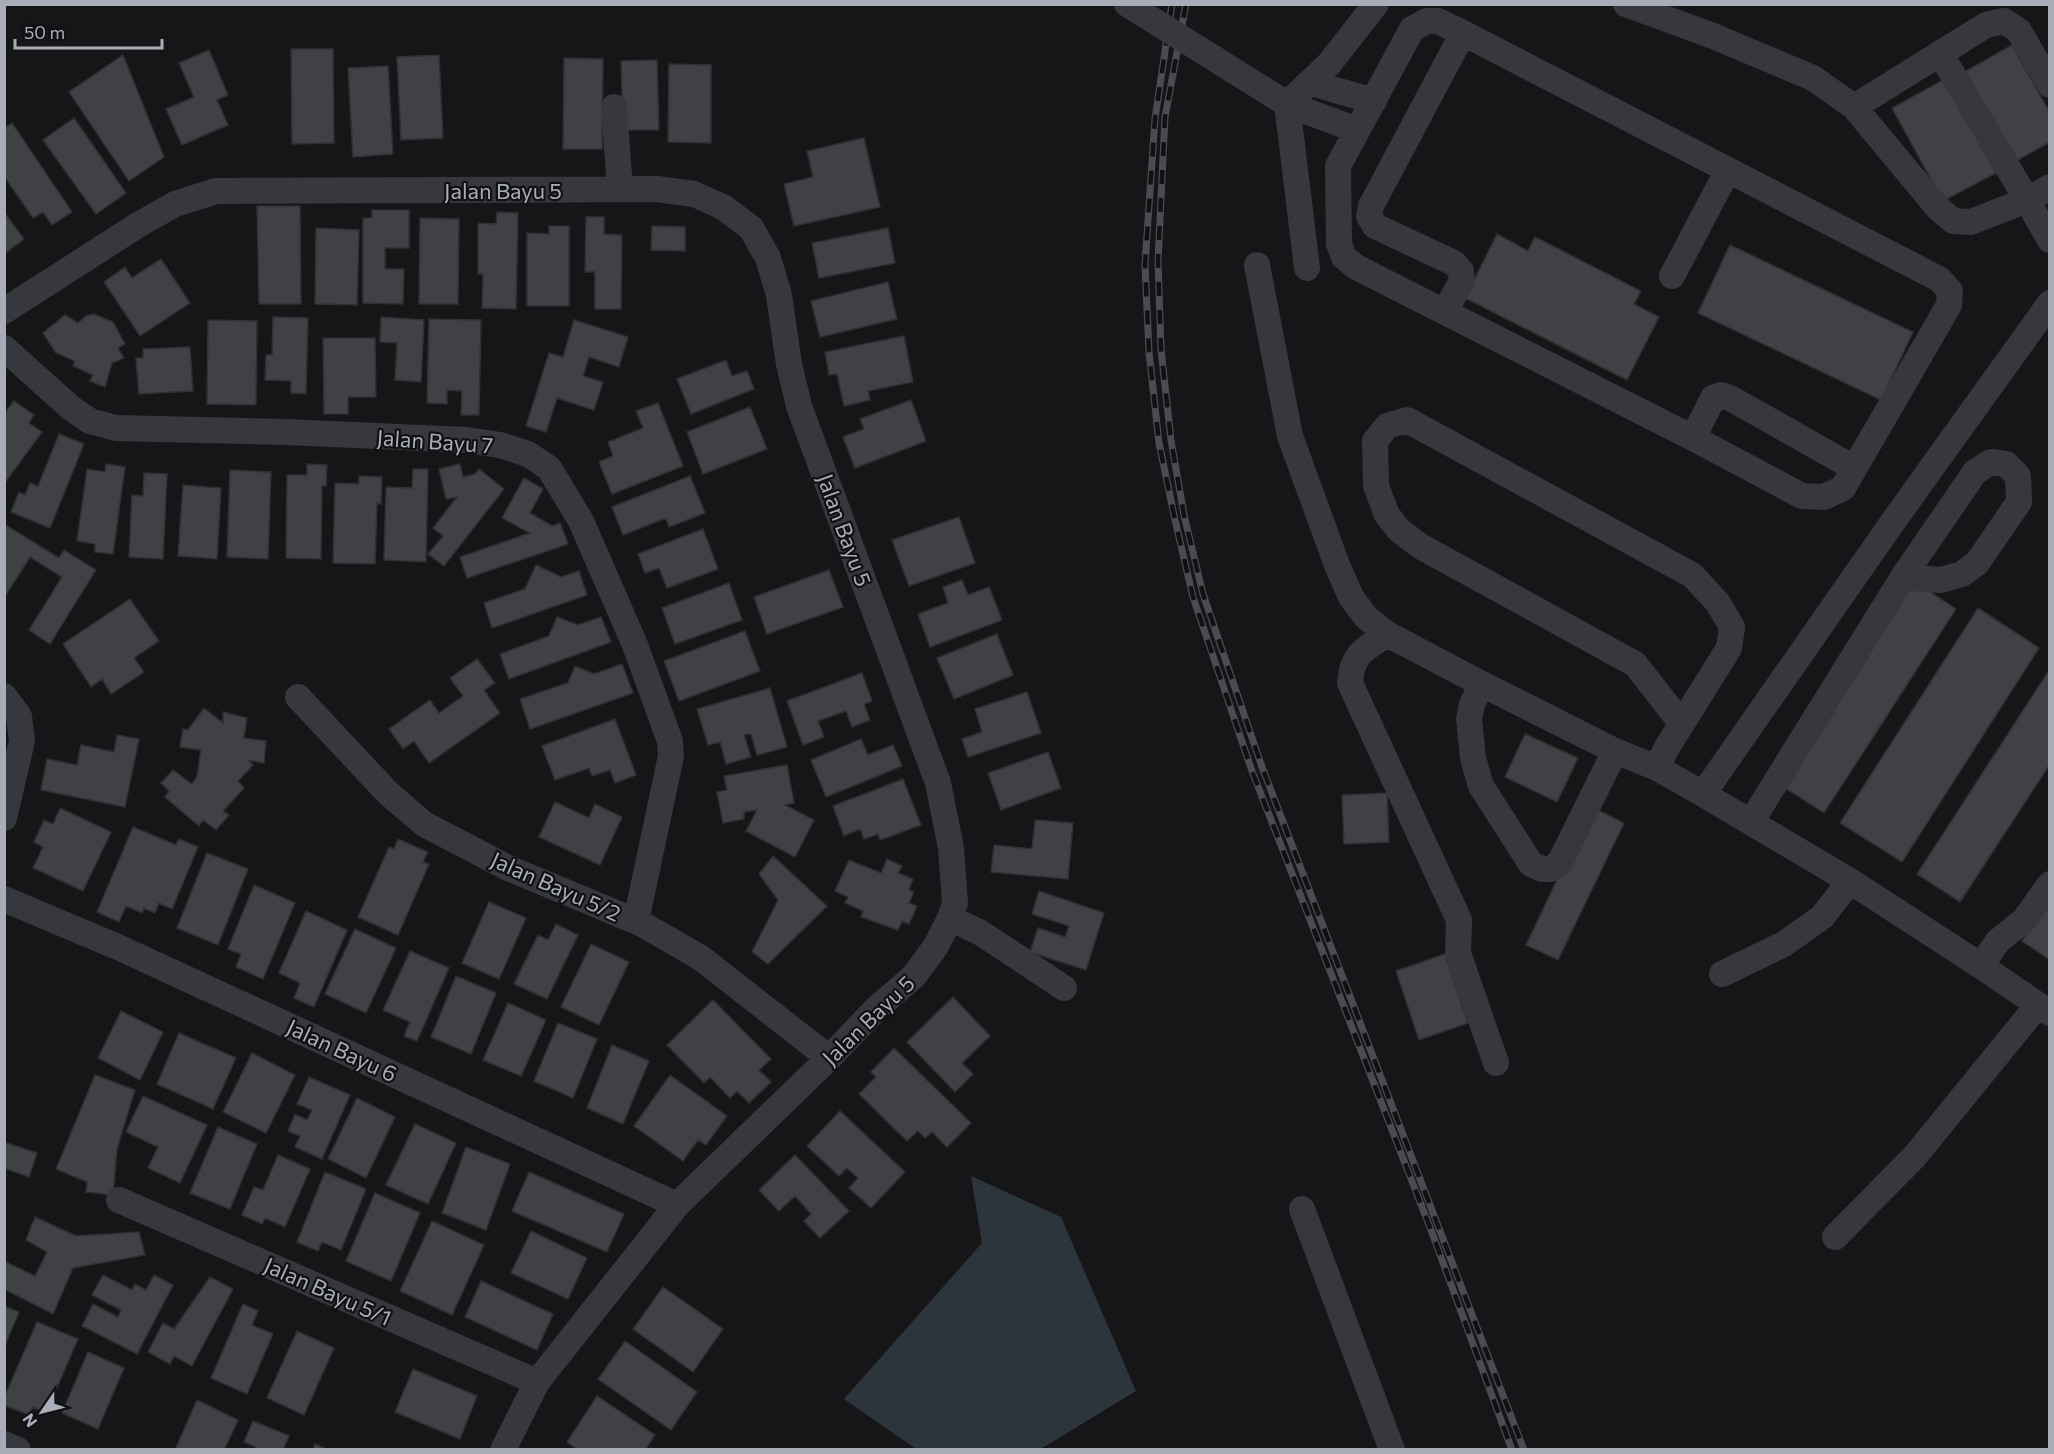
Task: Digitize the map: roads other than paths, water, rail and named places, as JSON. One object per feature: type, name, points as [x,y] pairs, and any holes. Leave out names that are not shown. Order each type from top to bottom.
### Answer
[{"type":"street","points":[[1127,4],[1287,104],[1358,130]]},
{"type":"street","points":[[1287,104],[1329,64],[1376,4]]},
{"type":"street","points":[[1626,4],[1713,36],[1813,78],[1854,107],[1938,208],[1953,221],[1971,222],[2027,200],[2049,187]]},
{"type":"street","points":[[1427,21],[1438,21],[1940,279],[1950,291],[1949,305],[1843,488],[1824,497],[1802,496],[1693,438],[1356,267],[1344,257],[1339,244],[1338,166],[1374,101],[1412,29],[1427,21]]},
{"type":"street","points":[[1854,107],[1986,26],[2004,21],[2019,31],[2049,85]]},
{"type":"street","points":[[1445,312],[1462,280],[1461,271],[1454,263],[1375,226],[1369,216],[1371,206],[1463,33]]},
{"type":"street","points":[[1940,53],[2049,240]]},
{"type":"street","points":[[1311,83],[1374,101]]},
{"type":"street","points":[[1287,104],[1307,268]]},
{"type":"street","points":[[614,107],[620,189]]},
{"type":"street","points":[[1672,276],[1728,170]]},
{"type":"street","name":"Jalan Bayu 5","points":[[4,310],[175,204],[216,191],[657,189],[694,194],[723,207],[751,228],[768,258],[779,294],[789,364],[799,406],[938,783],[951,848],[955,903],[936,946],[914,976],[876,1008],[829,1058],[677,1205],[537,1382],[502,1449]]},
{"type":"street","points":[[1257,265],[1290,436],[1337,565],[1351,597],[1366,617],[1387,634],[1615,751],[1657,768],[1752,822],[1850,881],[1981,966],[2043,1010],[1915,1156],[1835,1237]]},
{"type":"street","points":[[1703,794],[1892,522],[2049,303]]},
{"type":"street","name":"Jalan Bayu 7","points":[[4,348],[71,408],[90,421],[116,428],[286,432],[467,440],[500,445],[528,454],[549,468],[581,521],[635,645],[670,741],[671,756],[636,921]]},
{"type":"street","points":[[1693,438],[1713,398],[1721,395],[1854,468]]},
{"type":"street","points":[[1657,768],[1666,749],[1682,724],[1729,648],[1732,627],[1718,603],[1692,575],[1407,420],[1387,426],[1376,441],[1376,486],[1387,515],[1399,530],[1420,546],[1635,664],[1682,724]]},
{"type":"street","points":[[1752,822],[1903,577],[1975,472],[1991,462],[2006,464],[2018,476],[2019,502],[1977,563],[1962,574],[1941,580],[1903,577]]},
{"type":"street","points":[[1387,634],[1364,650],[1352,665],[1350,683],[1459,920],[1458,953],[1496,1063]]},
{"type":"street","points":[[1482,684],[1472,704],[1469,719],[1473,759],[1479,779],[1531,864],[1542,869],[1551,869],[1560,862],[1615,751]]},
{"type":"street","points":[[4,696],[19,716],[22,741],[4,818]]},
{"type":"street","name":"Jalan Bayu 5/2","points":[[298,697],[380,786],[424,824],[508,868],[636,921],[701,958],[829,1058]]},
{"type":"street","points":[[1722,974],[1784,944],[1822,917],[1850,881]]},
{"type":"street","points":[[1981,966],[1998,941],[2024,920],[2049,884]]},
{"type":"street","name":"Jalan Bayu 6","points":[[4,899],[120,948],[677,1205]]},
{"type":"street","points":[[950,918],[981,933],[1064,988]]},
{"type":"street","name":"Jalan Bayu 5/1","points":[[119,1200],[537,1382]]},
{"type":"street","points":[[1302,1209],[1392,1449]]},
{"type":"street","points":[[4,1444],[18,1449]]},
{"type":"railway","points":[[1172,4],[1155,119],[1145,264],[1149,352],[1159,443],[1193,597],[1252,771],[1431,1230],[1512,1450]]},
{"type":"railway","points":[[1186,4],[1165,117],[1158,261],[1161,349],[1171,440],[1184,515],[1203,594],[1262,767],[1524,1450]]}]
